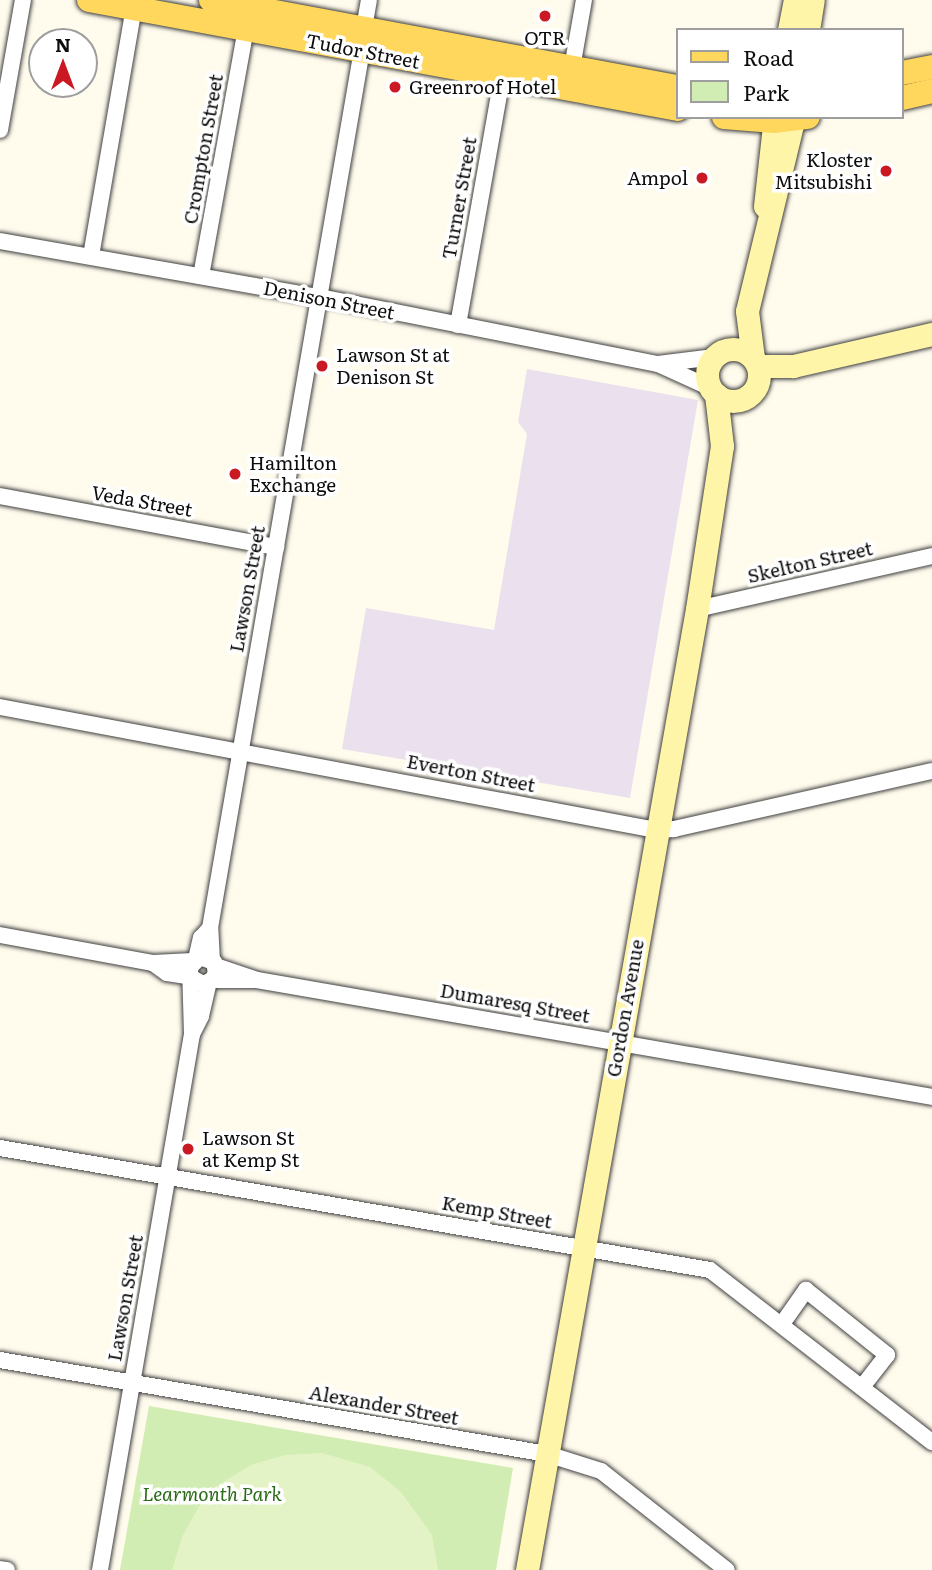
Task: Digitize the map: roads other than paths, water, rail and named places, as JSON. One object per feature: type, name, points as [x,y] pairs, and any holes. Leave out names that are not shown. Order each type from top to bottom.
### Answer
[{"type":"main road","name":"Tudor Street","points":[[89,0],[246,29],[363,39],[572,68],[676,87]]},
{"type":"main road","name":"Tudor Street","points":[[211,0],[502,78],[676,109]]},
{"type":"main road","points":[[789,28],[794,0]]},
{"type":"main road","points":[[808,28],[813,0]]},
{"type":"main road","points":[[904,73],[932,67]]},
{"type":"main road","points":[[904,98],[932,91]]},
{"type":"main road","name":"Gordon Avenue","points":[[527,1570],[697,609],[722,446],[752,377],[747,311],[765,227],[764,180],[789,119]]},
{"type":"main road","name":"Gordon Avenue","points":[[722,446],[714,391],[707,374],[723,353],[739,317],[747,311]]},
{"type":"main road","points":[[714,391],[793,366],[932,334]]},
{"type":"main road","points":[[723,353],[752,377]]},
{"type":"street","points":[[0,130],[23,0]]},
{"type":"street","name":"Lawson Street","points":[[100,1570],[203,971],[201,938],[211,929],[369,0]]},
{"type":"street","points":[[572,68],[583,0]]},
{"type":"street","points":[[90,256],[134,8]]},
{"type":"street","name":"Crompton Street","points":[[201,276],[246,29]]},
{"type":"street","name":"Turner Street","points":[[458,325],[502,78]]},
{"type":"street","name":"Denison Street","points":[[0,241],[319,297],[658,364],[714,391]]},
{"type":"street","name":"Denison Street","points":[[658,364],[723,353]]},
{"type":"street","name":"Veda Street","points":[[0,496],[276,547]]},
{"type":"street","name":"Skelton Street","points":[[697,609],[932,556]]},
{"type":"street","name":"Everton Street","points":[[0,707],[656,830],[932,771]]},
{"type":"street","name":"Dumaresq Street","points":[[0,936],[932,1097]]},
{"type":"street","name":"Kemp Street","points":[[0,1148],[710,1270],[932,1442]]},
{"type":"street","points":[[782,1324],[806,1290],[887,1355],[862,1387]]},
{"type":"street","name":"Alexander Street","points":[[0,1360],[547,1454],[601,1471],[727,1570]]},
{"type":"street","points":[[0,1569],[7,1570]]},
{"type":"place","name":"OTR","points":[[545,16]]},
{"type":"place","name":"Greenroof Hotel","points":[[395,87]]},
{"type":"place","name":"Kloster Mitsubishi","points":[[886,171]]},
{"type":"place","name":"Ampol","points":[[702,178]]},
{"type":"place","name":"Lawson St at Denison St","points":[[322,366]]},
{"type":"place","name":"Hamilton Exchange","points":[[235,474]]},
{"type":"place","name":"Lawson St at Kemp St","points":[[188,1149]]},
{"type":"park label","name":"Learmonth Park","points":[[212,1494]]}]
